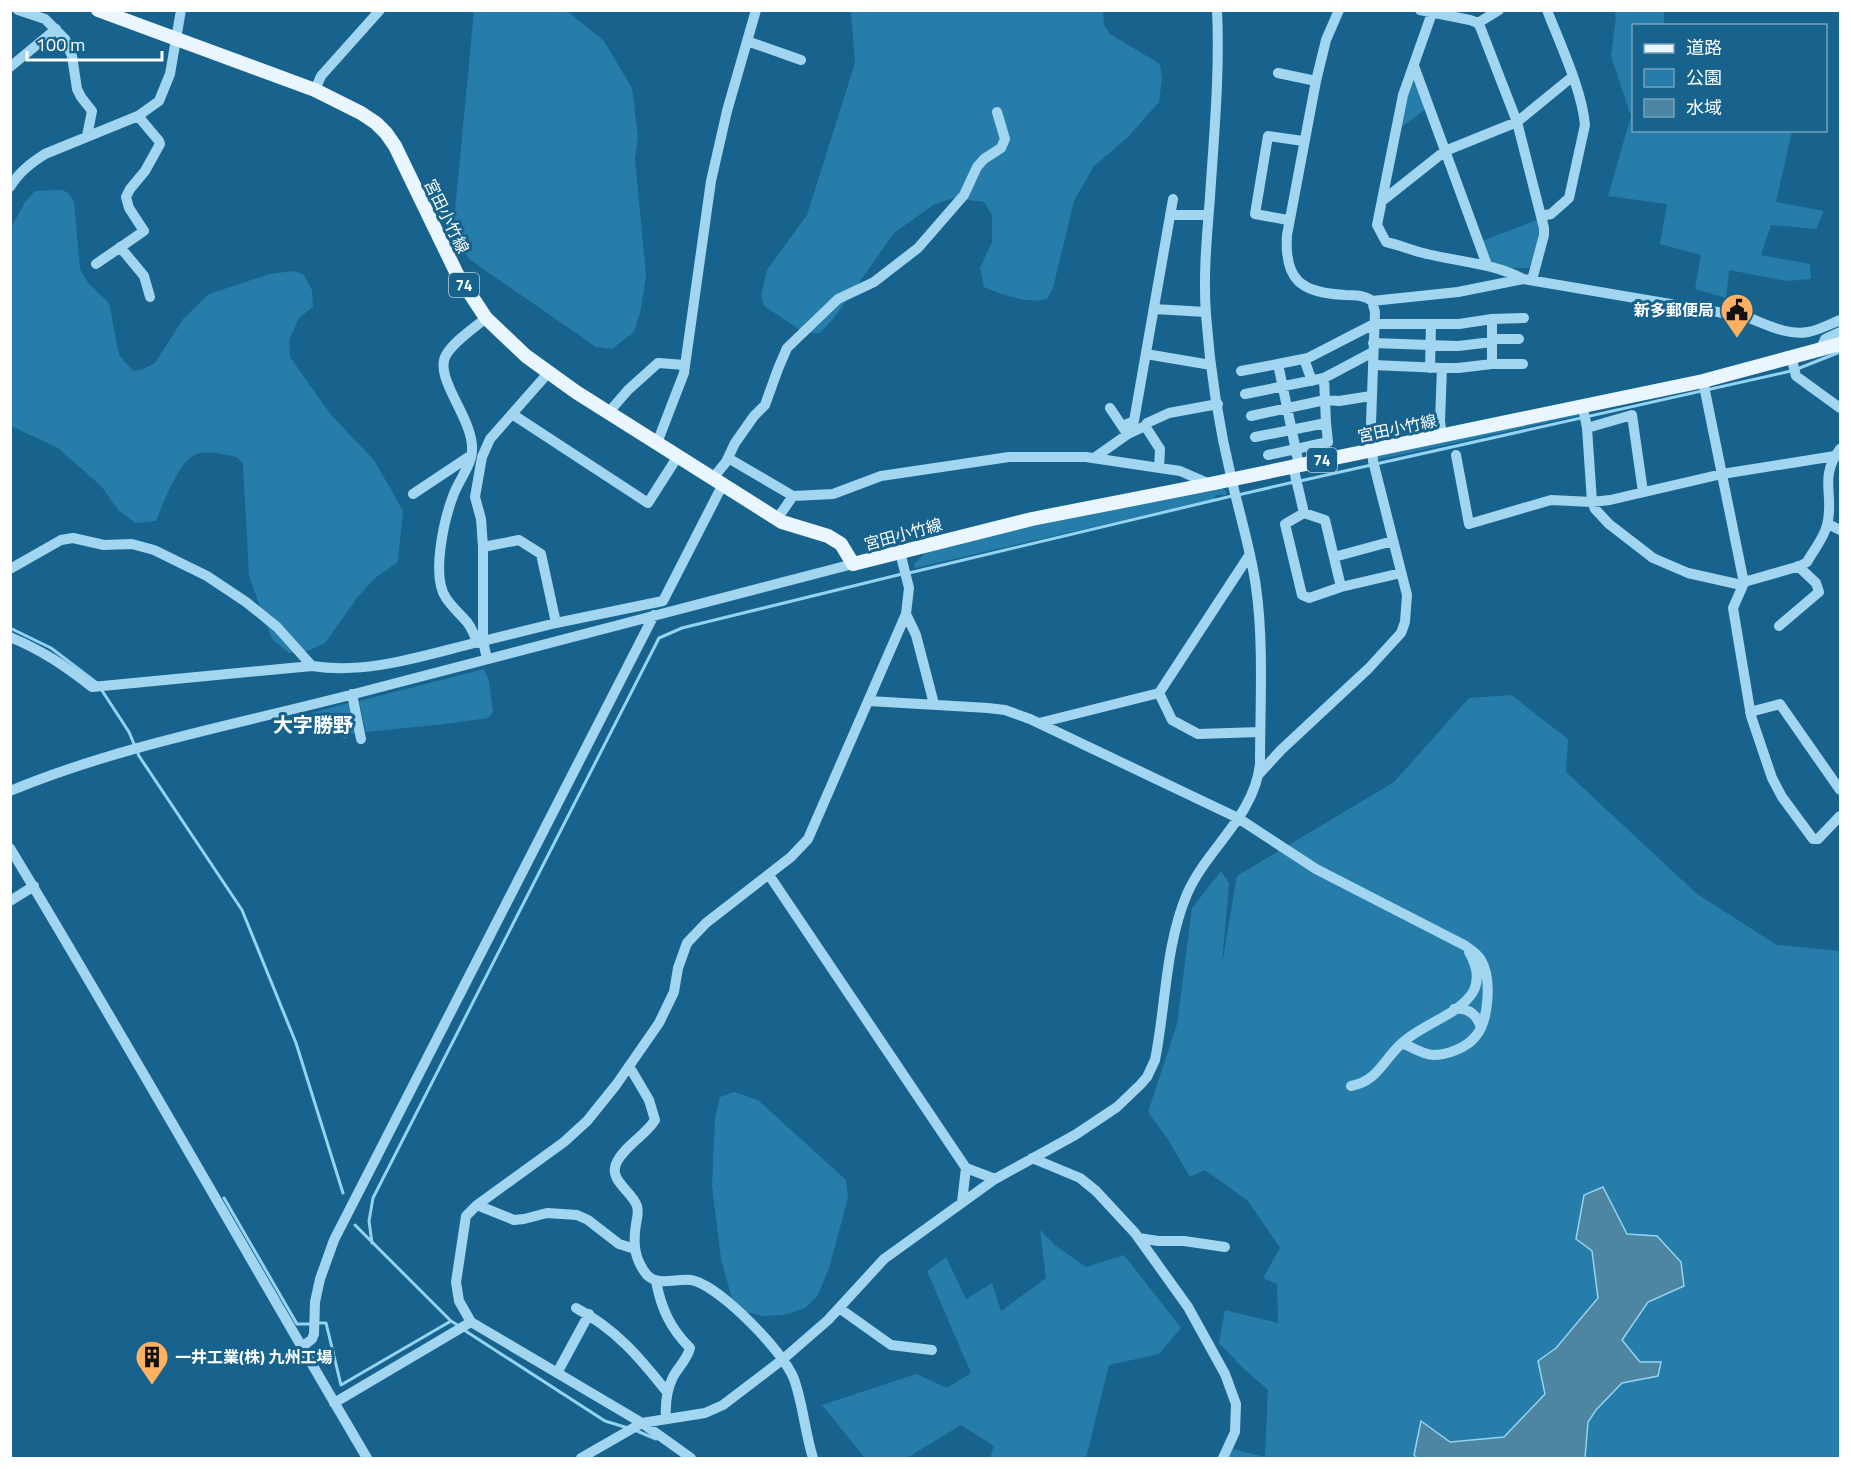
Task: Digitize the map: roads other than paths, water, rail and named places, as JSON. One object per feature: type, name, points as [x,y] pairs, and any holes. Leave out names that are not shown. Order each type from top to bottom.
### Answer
[{"type":"main road","name":"宮田小竹線","points":[[98,10],[315,90],[376,123],[395,147],[457,274],[486,318],[526,356],[777,519],[828,536],[841,544],[853,564],[1032,519],[1232,479],[1296,474],[1374,460],[1442,435],[1585,419],[1704,389],[1791,356],[1840,344]]},
{"type":"street","points":[[18,10],[45,19],[65,39],[72,56],[77,89],[93,114],[87,136]]},
{"type":"street","points":[[10,187],[16,177],[32,162],[45,154],[138,116],[159,101],[165,91],[181,10]]},
{"type":"street","points":[[315,90],[321,76],[380,10]]},
{"type":"street","points":[[657,443],[685,365],[711,181],[727,111],[756,10]]},
{"type":"street","points":[[581,1458],[640,1424],[705,1413],[723,1405],[782,1360],[839,1308],[884,1259],[995,1179],[1075,1135],[1117,1107],[1147,1077],[1155,1060],[1173,946],[1187,894],[1203,866],[1238,819],[1251,796],[1259,774],[1259,638],[1256,590],[1211,365],[1204,282],[1215,111],[1217,10]]},
{"type":"street","points":[[1339,10],[1326,40],[1316,81],[1288,220],[1287,256],[1290,267],[1301,284],[1309,290],[1320,293],[1361,296],[1372,301],[1458,292],[1528,280]]},
{"type":"street","points":[[1420,10],[1470,20],[1478,24]]},
{"type":"street","points":[[1480,10],[1478,24],[1517,122],[1541,216],[1544,235],[1528,280]]},
{"type":"street","points":[[1478,24],[1486,16],[1499,10]]},
{"type":"street","points":[[1541,216],[1551,214],[1569,198],[1585,125],[1572,77],[1547,10]]},
{"type":"street","points":[[1432,13],[1403,95],[1377,225],[1386,242],[1427,254],[1487,265],[1528,280],[1747,317],[1794,332],[1806,332],[1840,320]]},
{"type":"street","points":[[10,68],[56,29]]},
{"type":"street","points":[[747,41],[801,60]]},
{"type":"street","points":[[1414,66],[1487,265]]},
{"type":"street","points":[[1278,73],[1316,81]]},
{"type":"street","points":[[1382,201],[1445,151],[1517,122],[1572,77]]},
{"type":"street","points":[[10,637],[58,661],[92,687],[312,666],[334,669],[366,667],[663,601],[735,443],[754,416],[765,405],[787,348],[838,299],[874,282],[918,248],[964,195],[977,167],[984,159],[1001,148],[1005,139],[997,112]]},
{"type":"street","points":[[96,264],[144,231],[129,208],[126,196],[145,171],[160,144],[138,116]]},
{"type":"street","points":[[1288,220],[1255,214],[1268,136],[1303,141]]},
{"type":"street","points":[[1094,458],[1134,421],[1173,199]]},
{"type":"street","points":[[1170,215],[1208,215]]},
{"type":"street","points":[[120,247],[144,276],[150,297]]},
{"type":"street","points":[[1259,774],[1281,750],[1369,668],[1401,633],[1407,608],[1394,541],[1374,460],[1371,396],[1375,312],[1372,301]]},
{"type":"street","points":[[1154,309],[1206,312]]},
{"type":"street","points":[[486,318],[454,346],[444,361],[445,378],[469,429],[472,450],[453,495],[446,519],[441,543],[440,582],[445,597],[481,642],[487,658]]},
{"type":"street","points":[[1241,371],[1305,358],[1374,324],[1459,324],[1492,319],[1524,318]]},
{"type":"street","points":[[1492,319],[1492,364]]},
{"type":"street","points":[[1430,368],[1431,324]]},
{"type":"street","points":[[1821,348],[1825,339],[1840,332]]},
{"type":"street","points":[[1245,394],[1324,378],[1373,348],[1458,346],[1519,339]]},
{"type":"street","points":[[1146,354],[1211,365]]},
{"type":"street","points":[[1791,356],[1796,376],[1836,398],[1840,408]]},
{"type":"street","points":[[1305,358],[1312,381]]},
{"type":"street","points":[[609,412],[628,390],[658,363],[685,365]]},
{"type":"street","points":[[1278,364],[1296,449],[1296,474],[1304,513]]},
{"type":"street","points":[[1373,365],[1458,368],[1492,364],[1523,364]]},
{"type":"street","points":[[1442,368],[1440,421],[1442,435]]},
{"type":"street","points":[[481,642],[483,547],[481,519],[475,497],[484,450],[490,439],[549,372]]},
{"type":"street","points":[[1268,455],[1328,442],[1324,378]]},
{"type":"street","points":[[1704,389],[1744,583],[1733,608],[1750,712],[1772,778],[1782,797],[1813,839],[1818,839],[1823,835],[1840,816]]},
{"type":"street","points":[[1251,416],[1325,400],[1339,401],[1371,396]]},
{"type":"street","points":[[1125,430],[1146,426],[1147,423],[1169,413],[1218,404]]},
{"type":"street","points":[[1110,408],[1125,430]]},
{"type":"street","points":[[512,414],[648,503],[678,456]]},
{"type":"street","points":[[1643,492],[1632,415],[1585,419],[1594,509],[1609,524],[1653,558],[1688,573],[1718,581],[1744,583],[1807,562],[1828,524],[1827,483],[1838,453]]},
{"type":"street","points":[[1255,437],[1326,423]]},
{"type":"street","points":[[1146,426],[1160,449],[1159,468]]},
{"type":"street","points":[[413,494],[484,450]]},
{"type":"street","points":[[1456,455],[1469,524],[1551,500],[1592,502],[1722,474],[1838,453]]},
{"type":"street","points":[[728,458],[794,496],[833,494],[881,476],[1009,457],[1094,458],[1180,471],[1209,484]]},
{"type":"street","points":[[777,519],[794,496]]},
{"type":"street","points":[[1341,587],[1325,520],[1304,513],[1285,524],[1302,595],[1310,598],[1341,587],[1401,573]]},
{"type":"street","points":[[1828,524],[1840,530]]},
{"type":"street","points":[[10,569],[61,540],[73,538],[104,545],[132,544],[154,550],[207,576],[246,602],[277,627],[312,666]]},
{"type":"street","points":[[483,547],[519,540],[541,554],[556,623]]},
{"type":"street","points":[[1334,557],[1394,541]]},
{"type":"street","points":[[691,1458],[557,1373],[468,1324],[459,1301],[456,1282],[466,1216],[477,1205],[564,1142],[587,1121],[659,1023],[674,992],[678,968],[687,943],[706,923],[791,857],[808,839],[906,614],[909,588],[900,552]]},
{"type":"street","points":[[1039,723],[1159,693],[1250,554]]},
{"type":"street","points":[[10,791],[65,770],[142,746],[853,564]]},
{"type":"street","points":[[1779,626],[1819,592],[1816,583],[1798,566]]},
{"type":"street","points":[[906,614],[916,635],[934,704]]},
{"type":"street","points":[[301,1348],[312,1339],[314,1334],[315,1302],[320,1279],[334,1240],[654,615]]},
{"type":"street","points":[[1159,693],[1172,720],[1198,734],[1260,732]]},
{"type":"street","points":[[352,694],[361,735]]},
{"type":"street","points":[[869,701],[1005,710],[1039,723],[1238,819],[1316,869],[1476,953],[1482,961],[1488,983],[1484,1020],[1476,1036],[1467,1044],[1446,1054],[1426,1054],[1402,1042]]},
{"type":"street","points":[[1750,712],[1780,704],[1840,790]]},
{"type":"street","points":[[10,848],[367,1458]]},
{"type":"street","points":[[769,875],[966,1168],[995,1179]]},
{"type":"street","points":[[10,901],[34,886]]},
{"type":"street","points":[[1351,1086],[1367,1082],[1402,1042],[1454,1009],[1472,992],[1476,984],[1476,969],[1464,945]]},
{"type":"street","points":[[1454,1009],[1467,1009],[1475,1015],[1481,1028]]},
{"type":"street","points":[[629,1066],[649,1100],[655,1120],[650,1129],[620,1156],[615,1165],[614,1173],[617,1180],[630,1193],[637,1205],[634,1249],[636,1259],[649,1276],[656,1281],[694,1280],[714,1291],[742,1313],[793,1376],[813,1458]]},
{"type":"street","points":[[1032,1158],[1080,1178],[1096,1191],[1139,1238],[1188,1307],[1232,1390],[1236,1404],[1235,1432],[1223,1458]]},
{"type":"street","points":[[962,1202],[966,1168]]},
{"type":"street","points":[[477,1205],[514,1220],[524,1220],[547,1213],[577,1215],[588,1220],[619,1244],[634,1249]]},
{"type":"street","points":[[1139,1238],[1158,1241],[1184,1240],[1225,1247]]},
{"type":"street","points":[[656,1281],[659,1301],[667,1320],[677,1336],[690,1348],[688,1355],[673,1376],[667,1392],[666,1419]]},
{"type":"street","points":[[576,1308],[599,1320],[621,1338],[667,1392]]},
{"type":"street","points":[[839,1308],[891,1345],[932,1350]]},
{"type":"street","points":[[557,1373],[589,1314]]},
{"type":"street","points":[[334,1403],[468,1324]]},
{"type":"water","points":[[1603,1187],[1627,1234],[1657,1236],[1681,1262],[1684,1286],[1648,1302],[1622,1340],[1640,1362],[1661,1362],[1658,1376],[1622,1383],[1596,1410],[1588,1422],[1585,1458],[1417,1458],[1414,1455],[1421,1421],[1450,1442],[1504,1437],[1545,1394],[1538,1361],[1556,1348],[1598,1298],[1592,1251],[1576,1239],[1584,1195]]},
{"type":"waterway","points":[[1797,369],[1840,352]]},
{"type":"waterway","points":[[1300,481],[1791,371]]},
{"type":"waterway","points":[[1238,495],[1294,482]]},
{"type":"waterway","points":[[909,573],[1232,496]]},
{"type":"waterway","points":[[372,1243],[369,1221],[373,1198],[659,638],[682,628],[902,574]]},
{"type":"waterway","points":[[10,628],[51,648],[97,683]]},
{"type":"waterway","points":[[101,689],[129,732],[139,756],[242,910],[296,1043],[343,1193]]},
{"type":"waterway","points":[[224,1198],[297,1324],[311,1324]]},
{"type":"waterway","points":[[355,1225],[451,1321],[459,1326]]},
{"type":"waterway","points":[[317,1323],[326,1323],[341,1385],[451,1321]]},
{"type":"waterway","points":[[464,1330],[605,1421],[628,1428]]},
{"type":"waterway","points":[[637,1431],[656,1439]]},
{"type":"place","name":"新多郵便局","points":[[1737,339]]},
{"type":"place","name":"一井工業(株) 九州工場","points":[[152,1386]]},
{"type":"district","name":"大字勝野","points":[[313,724]]}]
